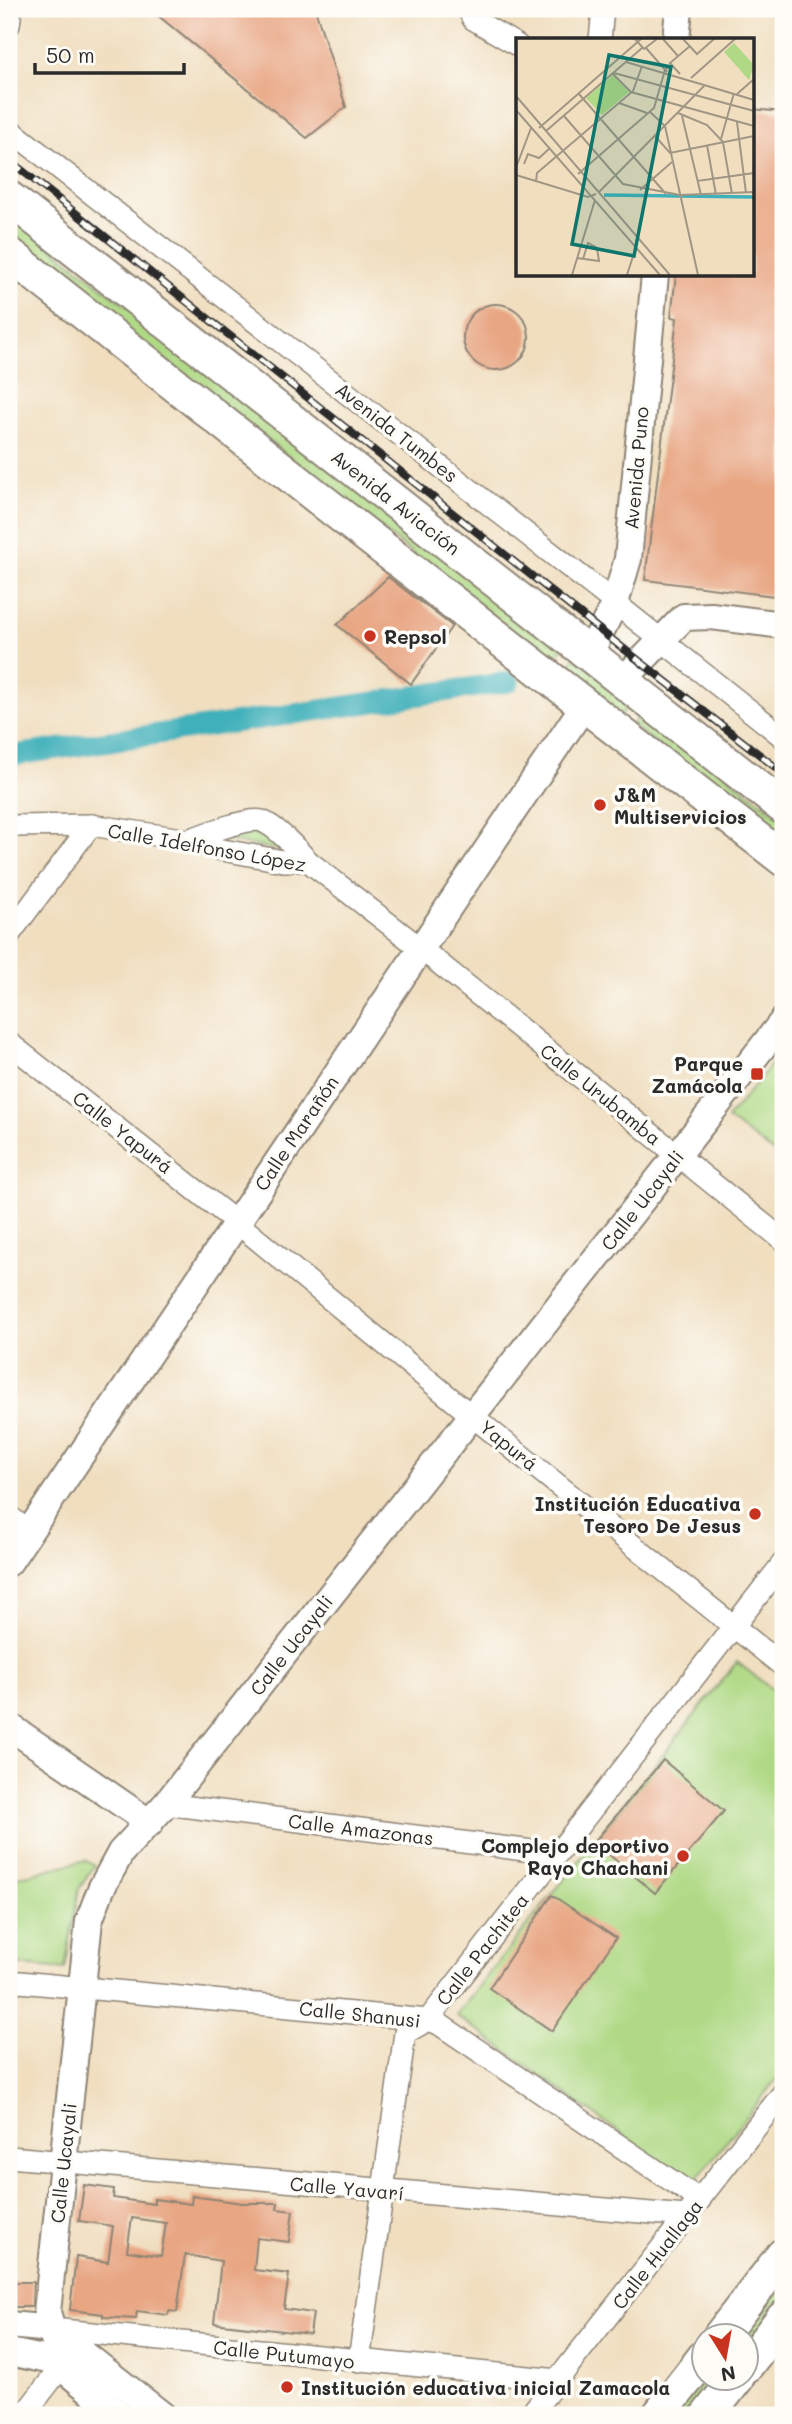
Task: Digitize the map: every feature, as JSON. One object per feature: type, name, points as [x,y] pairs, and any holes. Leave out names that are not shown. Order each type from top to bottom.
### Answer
[{"type":"main road","name":"Avenida Aviación","points":[[9,198],[783,807]]},
{"type":"main road","points":[[9,254],[783,859]]},
{"type":"main road","points":[[731,2322],[783,2255]]},
{"type":"main road","points":[[760,2349],[783,2318]]},
{"type":"main road","points":[[659,2415],[690,2376]]},
{"type":"main road","points":[[708,2415],[726,2392]]},
{"type":"street","points":[[9,25],[11,9]]},
{"type":"street","points":[[468,9],[473,19],[516,44]]},
{"type":"street","points":[[600,38],[603,9]]},
{"type":"street","points":[[676,38],[679,9]]},
{"type":"street","name":"Avenida Tumbes","points":[[9,129],[783,737]]},
{"type":"street","name":"Avenida Puno","points":[[589,654],[615,603],[628,559],[654,276]]},
{"type":"street","points":[[623,680],[684,617],[711,617],[783,625]]},
{"type":"street","name":"Calle Marañón","points":[[9,1562],[19,1524],[236,1222],[585,705]]},
{"type":"street","points":[[188,840],[216,829],[263,821],[290,842],[308,861]]},
{"type":"street","points":[[9,935],[91,825]]},
{"type":"street","name":"Calle Idelfonso López","points":[[9,826],[91,825],[188,840],[217,849],[283,861],[308,861],[420,948]]},
{"type":"street","name":"Calle Urubamba","points":[[420,948],[783,1240]]},
{"type":"street","name":"Calle Ucayali","points":[[61,2367],[47,2312],[89,1922],[101,1889],[121,1852],[158,1814],[783,1021]]},
{"type":"street","name":"Calle Yapurá","points":[[9,1043],[236,1222]]},
{"type":"street","name":"Yapurá","points":[[236,1222],[783,1666]]},
{"type":"street","name":"Calle Pachitea","points":[[359,2361],[405,2032],[428,2020],[783,1563]]},
{"type":"street","name":"Calle Amazonas","points":[[9,1726],[158,1814],[556,1854]]},
{"type":"street","name":"Calle Shanusi","points":[[9,1981],[428,2020],[439,2024],[693,2208]]},
{"type":"street","name":"Calle Huallaga","points":[[530,2415],[783,2093]]},
{"type":"street","name":"Calle Yavarí","points":[[9,2157],[383,2191],[693,2208]]},
{"type":"street","points":[[9,2325],[52,2329],[162,2415]]},
{"type":"street","name":"Calle Putumayo","points":[[52,2329],[558,2380]]},
{"type":"street","points":[[9,2352],[48,2360],[61,2367],[120,2415]]},
{"type":"street","points":[[24,2415],[61,2367]]},
{"type":"green space","points":[[9,214],[563,648],[551,662],[9,238]]},
{"type":"green space","points":[[575,657],[631,701],[620,716],[563,672]]},
{"type":"green space","points":[[643,710],[783,819],[783,843],[632,725]]},
{"type":"green space","points":[[260,831],[281,846],[279,850],[228,841],[229,838]]},
{"type":"green space","points":[[783,1050],[783,1159],[727,1119]]},
{"type":"green space","name":"Complejo deportivo Rayo Chachani","points":[[737,1662],[783,1698],[783,2071],[692,2185],[456,2015]]},
{"type":"green space","points":[[86,1860],[95,1865],[79,1889],[65,1969],[9,1964],[9,1879]]},
{"type":"green space","points":[[783,2272],[783,2302],[760,2333],[760,2322],[744,2322]]},
{"type":"green space","points":[[692,2392],[714,2392],[696,2415],[672,2415]]},
{"type":"building","points":[[150,9],[315,9],[346,107],[307,138]]},
{"type":"building","points":[[754,109],[783,112],[783,597],[645,580],[677,318],[671,317],[676,276],[754,276]]},
{"type":"building","points":[[489,304],[503,304],[515,309],[524,318],[529,337],[527,350],[520,361],[503,370],[489,370],[477,365],[468,356],[463,344],[463,330],[468,318],[477,309]]},
{"type":"building","points":[[388,577],[452,626],[411,684],[337,625]]},
{"type":"building","points":[[663,1760],[724,1811],[655,1893],[594,1842]]},
{"type":"building","points":[[552,1895],[616,1938],[552,2031],[489,1988]]},
{"type":"building","points":[[84,2185],[114,2189],[113,2198],[154,2204],[154,2199],[191,2204],[192,2196],[242,2203],[278,2203],[277,2209],[293,2211],[289,2242],[257,2238],[254,2270],[289,2274],[284,2309],[313,2313],[310,2334],[214,2323],[221,2261],[185,2255],[177,2312],[169,2311],[168,2315],[137,2311],[136,2319],[103,2317],[103,2314],[70,2310],[76,2257],[108,2262],[113,2226],[79,2221]],"holes":[[[132,2218],[166,2223],[161,2256],[127,2251]]]},
{"type":"building","points":[[9,2282],[33,2282],[32,2307],[9,2307]]},
{"type":"waterway","points":[[9,756],[509,682]]},
{"type":"railway","points":[[9,160],[783,773]]},
{"type":"place","name":"Repsol","points":[[370,636]]},
{"type":"place","name":"J&M Multiservicios","points":[[600,805]]},
{"type":"place","name":"Parque Zamácola","points":[[757,1074]]},
{"type":"place","name":"Institución Educativa Tesoro De Jesus","points":[[755,1514]]},
{"type":"place","name":"Complejo deportivo Rayo Chachani","points":[[683,1856]]},
{"type":"place","name":"Institución educativa inicial Zamacola","points":[[287,2387]]}]
